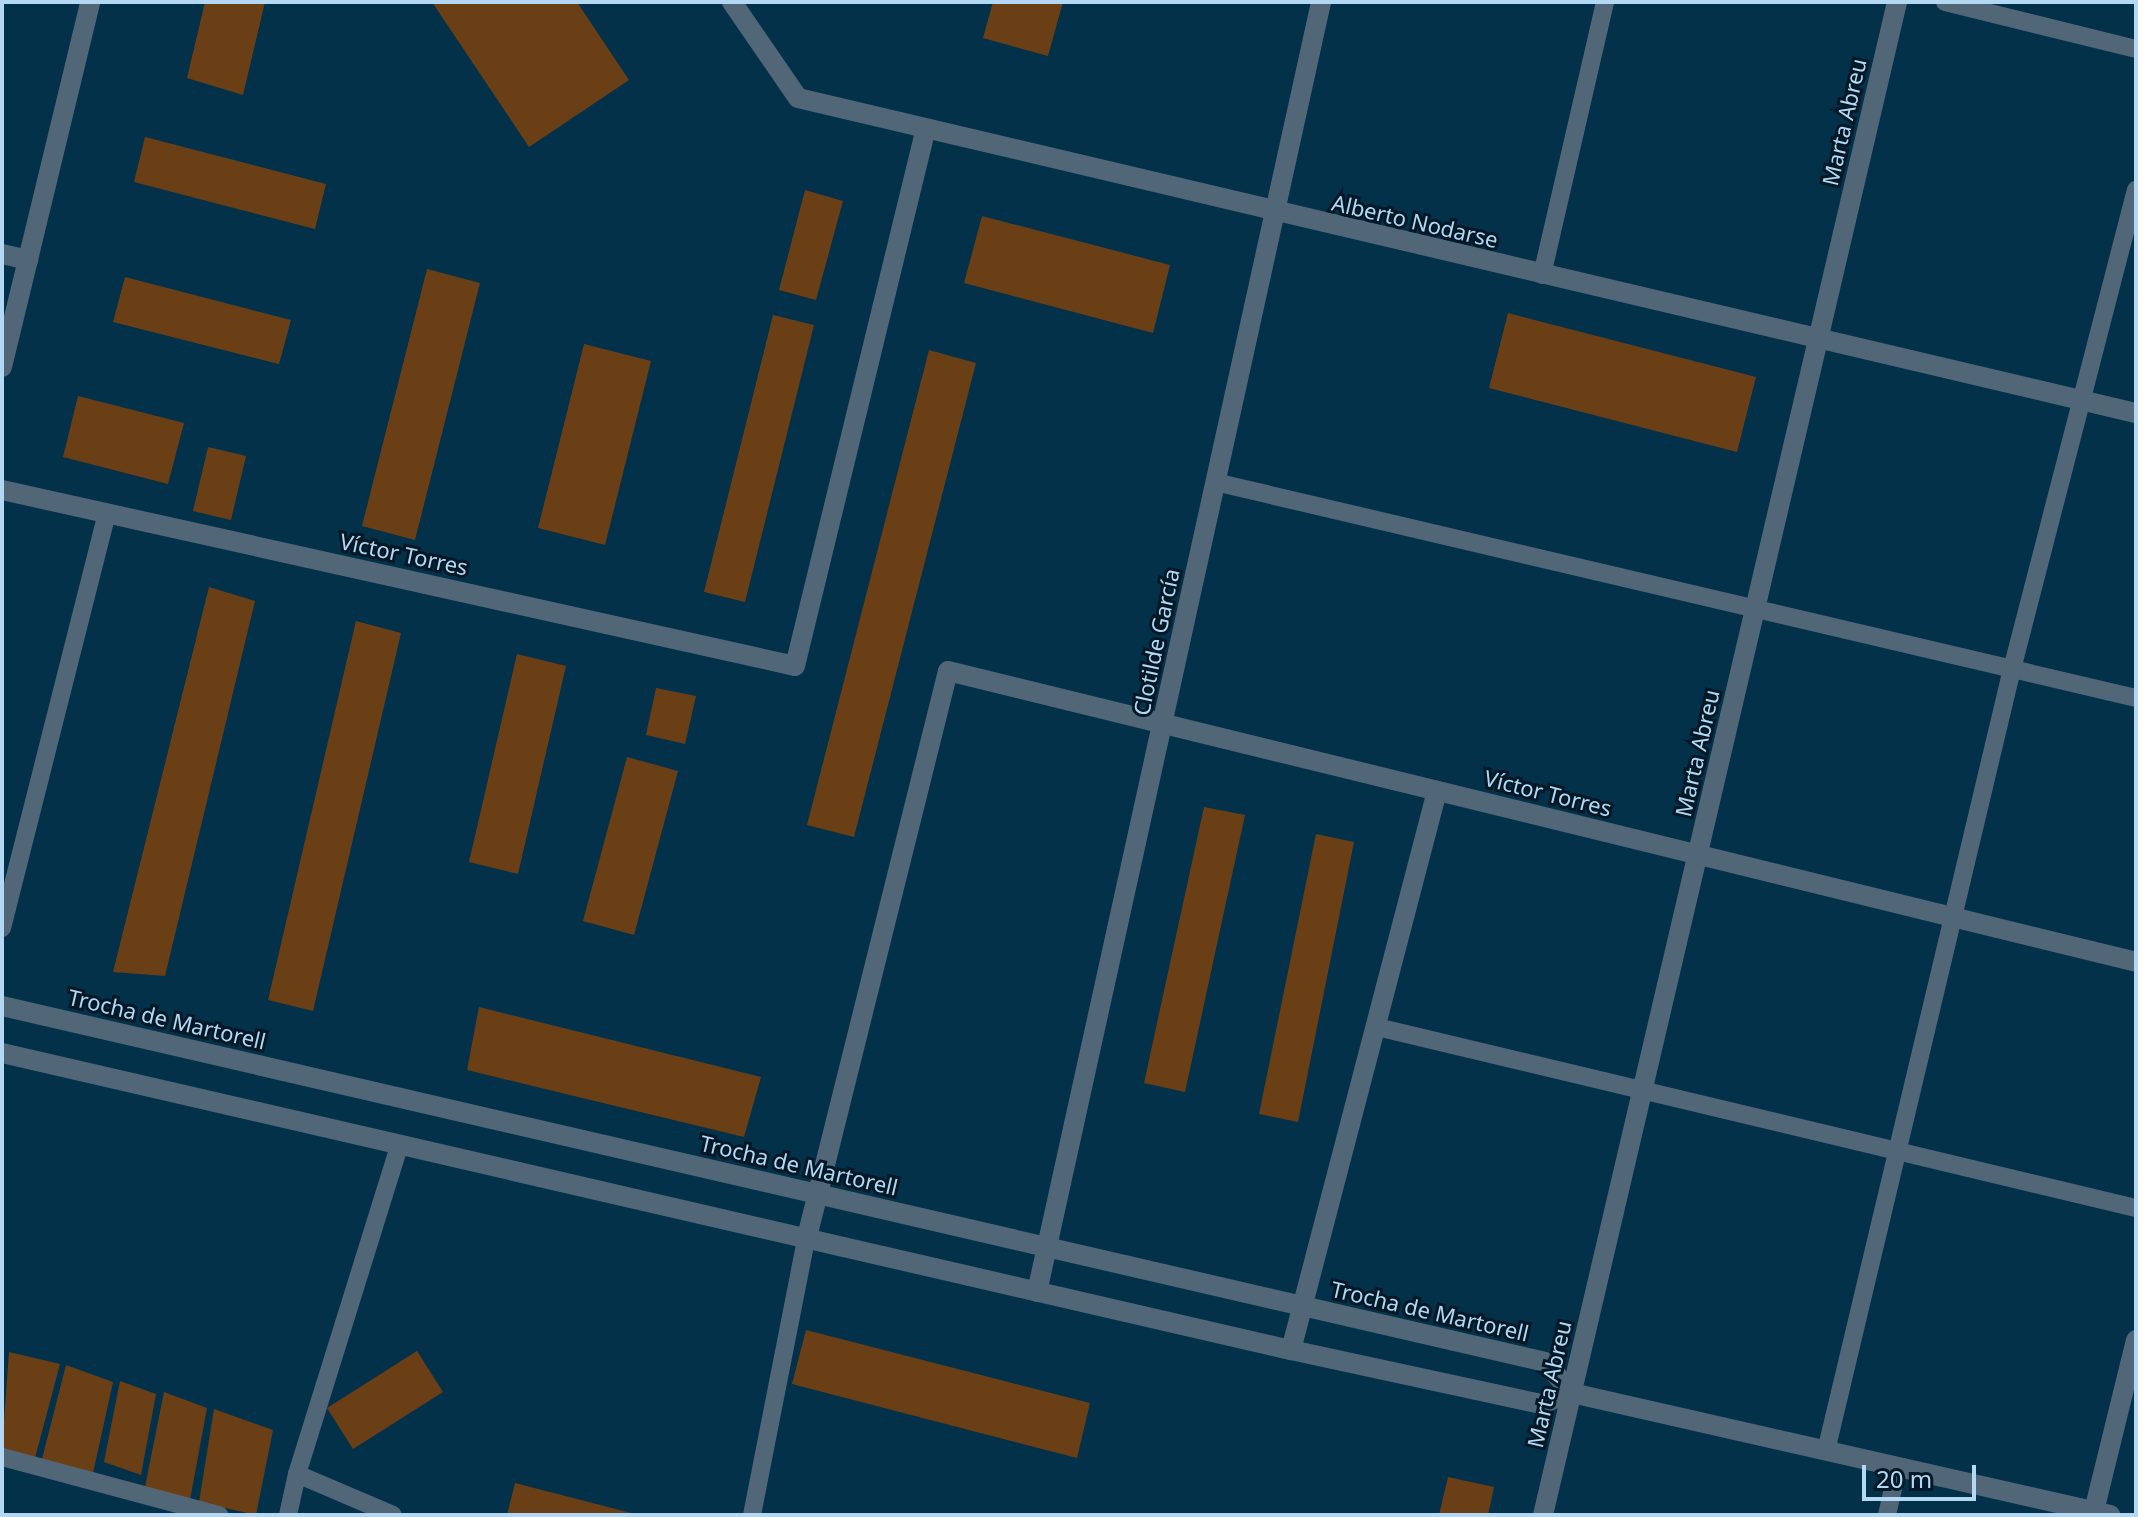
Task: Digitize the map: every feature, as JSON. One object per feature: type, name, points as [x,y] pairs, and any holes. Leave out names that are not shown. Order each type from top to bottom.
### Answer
[{"type":"street","points":[[2,367],[90,2]]},
{"type":"street","name":"Alberto Nodarse","points":[[732,2],[798,98],[925,132],[2136,413]]},
{"type":"street","name":"Clotilde García","points":[[1037,1292],[1321,2]]},
{"type":"street","name":"Marta Abreu","points":[[1543,1515],[1897,2]]},
{"type":"street","name":"Víctor Torres","points":[[2,490],[795,666],[925,132]]},
{"type":"street","points":[[2,254],[28,260]]},
{"type":"street","name":"Víctor Torres","points":[[822,1195],[948,671],[2136,962]]},
{"type":"street","points":[[1291,1350],[1437,791]]},
{"type":"street","name":"Trocha de Martorell","points":[[2,1006],[1545,1362],[1572,1393]]},
{"type":"street","points":[[2,1053],[806,1241],[1291,1350],[1540,1404],[1572,1393],[2099,1514],[2136,1340]]},
{"type":"street","points":[[806,1241],[822,1195]]},
{"type":"lane","points":[[1542,275],[1605,2]]},
{"type":"lane","points":[[1945,2],[2136,49]]},
{"type":"lane","points":[[1826,1451],[1900,1151],[1951,916],[2136,190]]},
{"type":"lane","points":[[1215,482],[1756,606],[2136,698]]},
{"type":"lane","points":[[2,928],[107,513]]},
{"type":"lane","points":[[1377,1027],[2136,1208]]},
{"type":"lane","points":[[288,1515],[297,1474],[399,1146]]},
{"type":"lane","points":[[752,1515],[806,1241]]},
{"type":"lane","points":[[2,1457],[219,1515]]},
{"type":"lane","points":[[1887,1515],[1898,1467]]},
{"type":"lane","points":[[297,1474],[393,1515]]},
{"type":"building","points":[[205,2],[265,2],[243,95],[187,78]]},
{"type":"building","points":[[432,2],[577,2],[629,80],[529,147]]},
{"type":"building","points":[[993,2],[1063,2],[1048,56],[983,38]]},
{"type":"building","points":[[145,137],[326,184],[315,229],[134,182]]},
{"type":"building","points":[[805,190],[843,201],[816,300],[779,290]]},
{"type":"building","points":[[982,216],[1170,265],[1153,333],[964,283]]},
{"type":"building","points":[[427,269],[480,283],[415,540],[362,526]]},
{"type":"building","points":[[125,277],[291,320],[279,364],[113,322]]},
{"type":"building","points":[[1508,313],[1756,377],[1737,452],[1489,388]]},
{"type":"building","points":[[773,315],[814,325],[745,602],[704,592]]},
{"type":"building","points":[[584,344],[651,361],[605,545],[538,528]]},
{"type":"building","points":[[929,350],[976,363],[854,837],[807,825]]},
{"type":"building","points":[[78,396],[184,423],[168,484],[63,457]]},
{"type":"building","points":[[208,447],[246,456],[231,520],[193,511]]},
{"type":"building","points":[[209,587],[255,601],[165,976],[113,972]]},
{"type":"building","points":[[356,621],[401,633],[313,1011],[268,1000]]},
{"type":"building","points":[[517,654],[566,666],[518,874],[469,862]]},
{"type":"building","points":[[656,688],[696,696],[685,744],[646,735]]},
{"type":"building","points":[[627,757],[678,771],[634,935],[583,921]]},
{"type":"building","points":[[1204,807],[1245,815],[1185,1092],[1144,1083]]},
{"type":"building","points":[[1316,834],[1354,842],[1298,1122],[1259,1114]]},
{"type":"building","points":[[479,1007],[761,1077],[744,1137],[467,1070]]},
{"type":"building","points":[[806,1330],[1090,1403],[1077,1458],[792,1384]]},
{"type":"building","points":[[417,1351],[443,1392],[353,1449],[327,1408]]},
{"type":"building","points":[[9,1352],[60,1364],[35,1458],[2,1449]]},
{"type":"building","points":[[66,1365],[113,1382],[93,1473],[42,1459]]},
{"type":"building","points":[[120,1381],[156,1394],[141,1475],[104,1462]]},
{"type":"building","points":[[164,1392],[207,1408],[190,1500],[145,1487]]},
{"type":"building","points":[[214,1409],[273,1430],[256,1515],[199,1502]]},
{"type":"building","points":[[1448,1477],[1494,1487],[1488,1515],[1439,1515]]},
{"type":"building","points":[[515,1483],[635,1514],[635,1515],[507,1515]]}]
